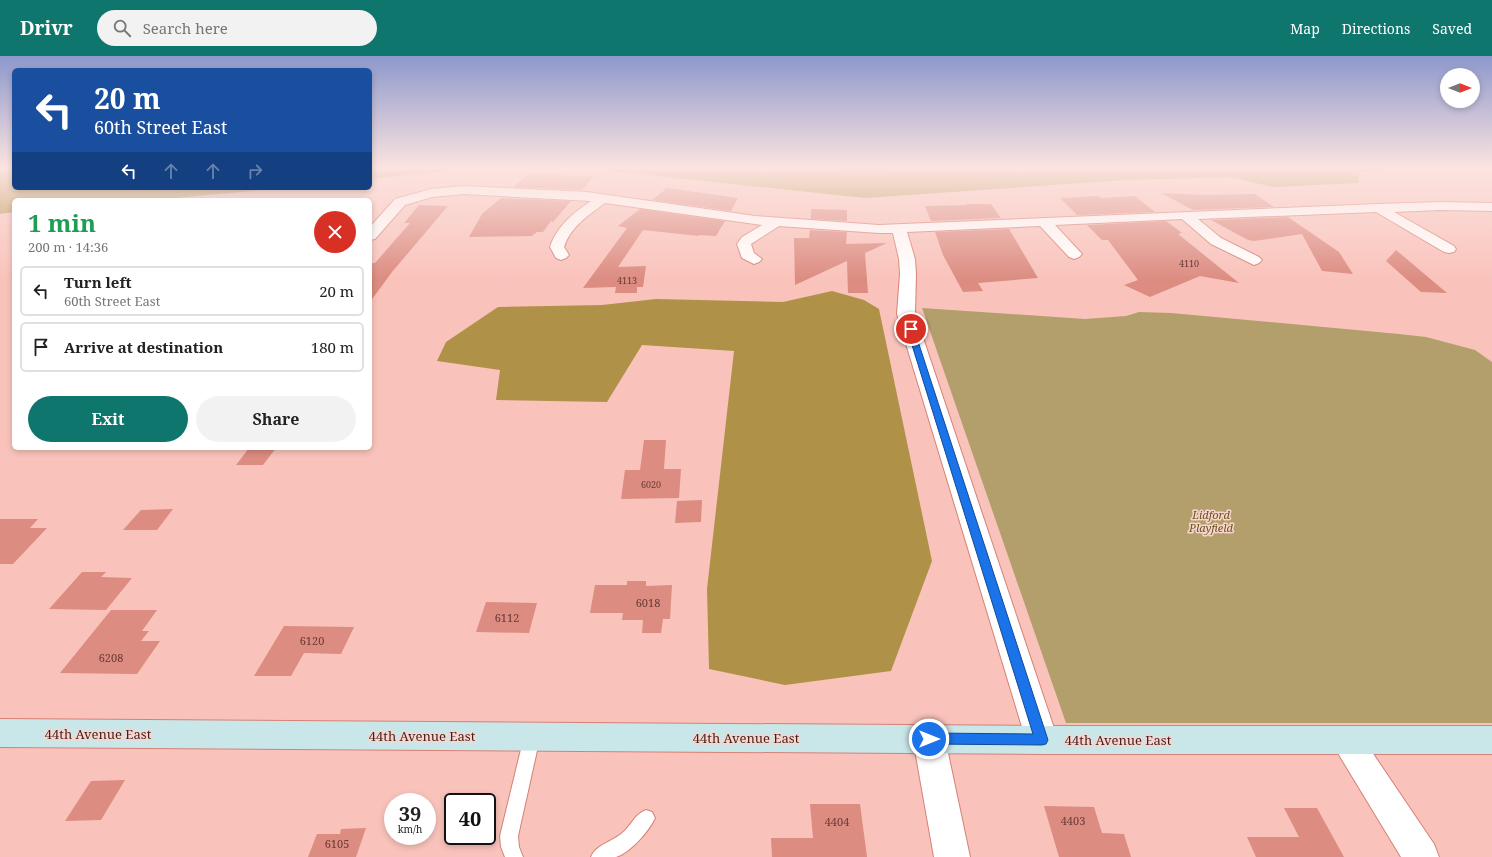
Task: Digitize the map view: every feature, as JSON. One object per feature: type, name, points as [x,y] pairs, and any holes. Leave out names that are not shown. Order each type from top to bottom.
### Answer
[{"type":"street","points":[[372,234],[397,205]]},
{"type":"street","points":[[561,255],[557,247],[561,236],[574,220],[593,205]]},
{"type":"street","points":[[656,205],[776,222],[838,227],[899,229],[1185,215],[1440,206],[1492,207]]},
{"type":"street","points":[[1378,208],[1449,249]]},
{"type":"street","points":[[1185,215],[1216,240],[1254,260]]},
{"type":"street","points":[[1043,221],[1074,254]]},
{"type":"street","points":[[754,259],[748,255],[744,244],[747,240],[776,222]]},
{"type":"street","points":[[899,229],[907,259],[908,274],[906,314],[1042,740]]},
{"type":"street","name":"44th Avenue East","points":[[0,733],[1042,740],[1492,740]]},
{"type":"street","points":[[929,739],[952,857]]},
{"type":"street","points":[[1346,740],[1421,857]]},
{"type":"lane","points":[[514,857],[510,847],[509,836],[532,736]]},
{"type":"lane","points":[[600,857],[628,840],[646,818]]},
{"type":"green space","name":"Lidford Playfield","points":[[922,308],[1085,319],[1126,316],[1139,312],[1171,313],[1399,334],[1426,337],[1475,350],[1492,362],[1492,723],[1066,723]]},
{"type":"shaded area","points":[[0,205],[12,205],[12,212],[0,214]]},
{"type":"shaded area","points":[[832,291],[864,300],[879,309],[932,561],[891,671],[785,685],[709,669],[707,589],[734,351],[642,345],[607,402],[496,400],[500,370],[437,361],[446,342],[498,307],[602,305],[656,299],[783,302]]},
{"type":"building","points":[[419,205],[448,206],[392,272],[372,299],[372,263],[375,263],[410,223],[404,223]]},
{"type":"building","points":[[492,205],[567,205],[553,222],[551,221],[543,232],[537,232],[532,236],[469,237],[482,214]]},
{"type":"building","points":[[691,205],[734,205],[731,211]]},
{"type":"building","points":[[992,205],[1001,218],[931,221],[925,206]]},
{"type":"building","points":[[1067,205],[1147,205],[1155,212],[1077,215]]},
{"type":"building","points":[[1184,205],[1272,205],[1274,207],[1193,210]]},
{"type":"building","points":[[640,209],[725,221],[716,236],[699,236],[643,230],[618,267],[646,266],[643,287],[637,287],[637,293],[615,293],[616,287],[583,288],[627,228],[618,226]]},
{"type":"building","points":[[811,209],[847,210],[847,221],[811,219]]},
{"type":"building","points":[[1288,217],[1339,252],[1353,274],[1322,271],[1302,234],[1254,241],[1248,240],[1211,220]]},
{"type":"building","points":[[1166,221],[1182,233],[1178,234],[1239,283],[1200,276],[1150,297],[1124,285],[1138,280],[1108,240],[1102,240],[1087,225]]},
{"type":"building","points":[[1009,229],[1038,278],[978,283],[983,291],[963,292],[943,255],[935,232]]},
{"type":"building","points":[[810,230],[847,232],[846,244],[887,243],[865,253],[868,293],[848,293],[847,261],[795,285],[794,238],[809,238]]},
{"type":"building","points":[[1396,250],[1447,293],[1421,292],[1386,261]]},
{"type":"building","points":[[644,440],[666,440],[664,469],[681,469],[679,498],[621,499],[625,470],[640,470]]},
{"type":"building","points":[[247,450],[274,450],[263,465],[236,465]]},
{"type":"building","points":[[702,500],[701,522],[675,523],[677,501]]},
{"type":"building","points":[[173,509],[157,530],[123,530],[141,510]]},
{"type":"building","points":[[0,519],[38,519],[30,528],[47,528],[13,564],[0,564]]},
{"type":"building","points":[[82,572],[106,572],[101,577],[132,578],[106,610],[49,609]]},
{"type":"building","points":[[627,581],[646,581],[646,586],[672,585],[670,619],[663,619],[661,633],[642,633],[643,620],[622,620],[623,613],[590,613],[595,585],[627,585]]},
{"type":"building","points":[[486,602],[537,603],[529,633],[476,632]]},
{"type":"building","points":[[111,610],[157,610],[142,631],[149,631],[141,641],[160,641],[137,674],[60,673]]},
{"type":"building","points":[[284,626],[354,627],[341,654],[304,653],[291,676],[254,676]]},
{"type":"building","points":[[125,780],[101,820],[65,821],[91,781]]},
{"type":"building","points":[[810,804],[860,804],[867,857],[772,857],[771,838],[813,838]]},
{"type":"building","points":[[1044,806],[1094,807],[1102,833],[1124,834],[1131,857],[1059,857]]},
{"type":"building","points":[[1284,808],[1317,808],[1344,857],[1256,857],[1247,837],[1299,837]]},
{"type":"building","points":[[366,828],[356,857],[308,857],[317,834],[340,834],[341,829]]},
{"type":"route","points":[[911,329],[1042,740],[929,739]]}]
